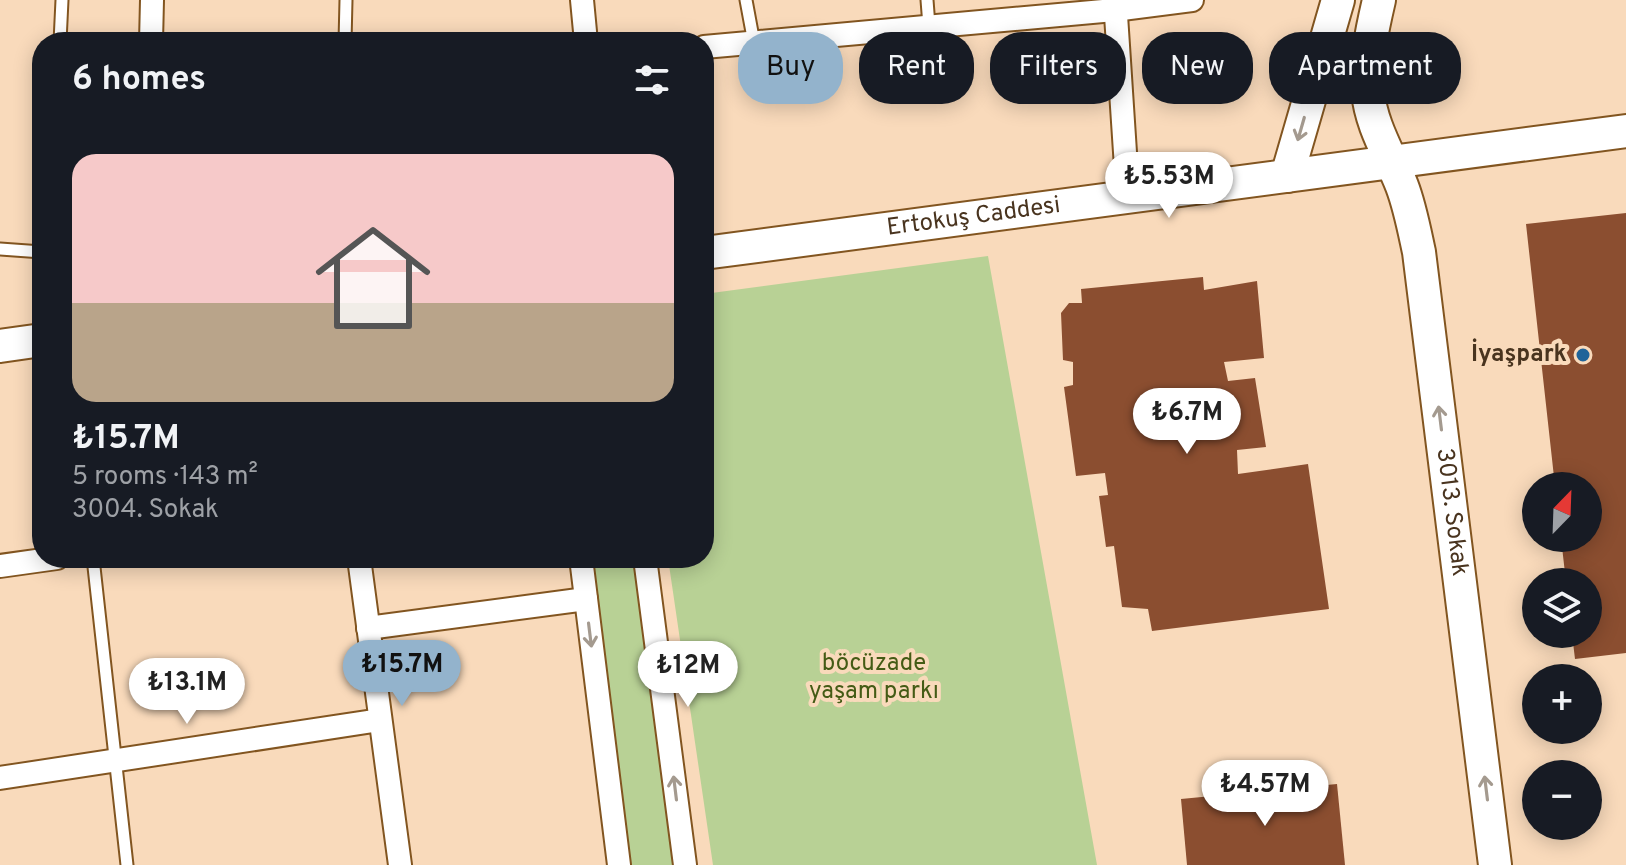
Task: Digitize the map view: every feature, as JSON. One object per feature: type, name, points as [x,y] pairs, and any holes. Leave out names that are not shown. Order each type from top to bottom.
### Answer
[{"type":"street","points":[[151,32],[152,0]]},
{"type":"street","points":[[582,0],[585,32]]},
{"type":"street","points":[[843,34],[1115,5],[1192,0]]},
{"type":"street","points":[[1287,176],[1338,0]]},
{"type":"street","name":"3013. Sokak","points":[[1379,0],[1369,54],[1368,92],[1371,112],[1411,214],[1419,252],[1495,865]]},
{"type":"street","points":[[1115,5],[1128,198]]},
{"type":"street","points":[[714,46],[738,44]]},
{"type":"street","name":"Ertokuş Caddesi","points":[[714,252],[1626,131]]},
{"type":"street","points":[[0,346],[32,341]]},
{"type":"street","points":[[0,566],[32,562]]},
{"type":"street","points":[[360,568],[400,865]]},
{"type":"street","points":[[582,568],[619,865]]},
{"type":"street","points":[[646,568],[685,865]]},
{"type":"street","points":[[368,628],[586,599]]},
{"type":"street","points":[[0,778],[380,720]]},
{"type":"lane","points":[[60,32],[62,0]]},
{"type":"lane","points":[[345,32],[346,0]]},
{"type":"lane","points":[[746,0],[752,32]]},
{"type":"lane","points":[[927,0],[929,26]]},
{"type":"lane","points":[[0,249],[32,251]]},
{"type":"lane","points":[[94,568],[127,865]]},
{"type":"green space","name":"böcüzade yaşam parkı","points":[[988,256],[1097,865],[713,865],[669,568],[714,568],[714,293]]},
{"type":"green space","points":[[593,568],[635,568],[673,865],[631,865]]},
{"type":"building","name":"İyaşpark","points":[[1626,213],[1626,653],[1575,659],[1574,648],[1602,648],[1602,568],[1564,568],[1563,552],[1602,552],[1602,472],[1553,472],[1526,224]]},
{"type":"building","points":[[1203,277],[1204,290],[1257,281],[1264,358],[1224,362],[1228,381],[1255,378],[1266,447],[1237,450],[1238,474],[1308,464],[1329,609],[1152,631],[1148,609],[1122,607],[1114,546],[1106,547],[1099,496],[1108,495],[1105,473],[1076,476],[1064,387],[1073,385],[1073,362],[1063,360],[1061,313],[1069,303],[1082,303],[1081,289]]},
{"type":"building","points":[[1337,784],[1345,865],[1187,865],[1181,799]]},
{"type":"place","name":"İyaşpark","points":[[1583,355]]}]
